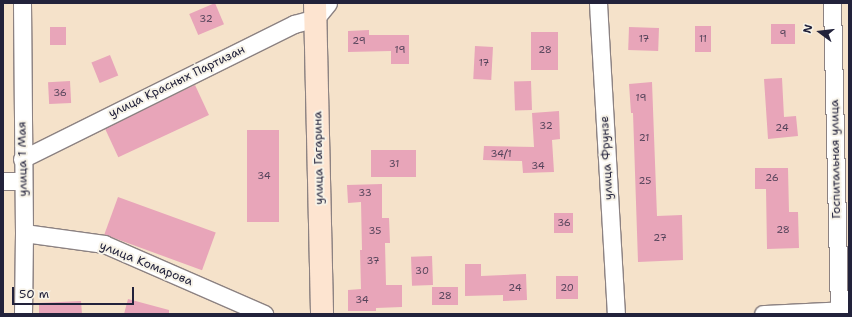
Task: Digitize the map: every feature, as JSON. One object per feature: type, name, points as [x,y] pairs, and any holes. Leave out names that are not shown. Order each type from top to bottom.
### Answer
[{"type":"main road","name":"улица Гагарина","points":[[320,8],[322,314]]},
{"type":"street","name":"улица 1 Мая","points":[[22,3],[22,159],[24,181],[23,314]]},
{"type":"street","name":"улица Фрунзе","points":[[598,3],[616,314]]},
{"type":"street","name":"Госпитальная улица","points":[[832,3],[842,311]]},
{"type":"street","name":"улица Красных Партизан","points":[[22,159],[294,24],[320,8]]},
{"type":"street","points":[[3,181],[24,181]]},
{"type":"street","name":"улица Комарова","points":[[24,233],[104,244],[264,314]]},
{"type":"street","points":[[763,314],[842,311]]},
{"type":"building","points":[[215,3],[224,24],[198,35],[189,14]]},
{"type":"building","points":[[771,24],[795,24],[795,44],[771,44]]},
{"type":"building","points":[[695,26],[711,26],[711,52],[695,52]]},
{"type":"building","points":[[50,27],[66,27],[66,45],[50,45]]},
{"type":"building","points":[[629,27],[659,28],[658,51],[628,50]]},
{"type":"building","points":[[369,30],[369,35],[409,35],[409,64],[391,64],[391,51],[348,52],[348,31]]},
{"type":"building","points":[[531,32],[558,32],[558,70],[531,70]]},
{"type":"building","points":[[475,46],[493,47],[491,80],[473,79]]},
{"type":"building","points":[[110,55],[118,75],[100,83],[91,62]]},
{"type":"building","points":[[782,78],[784,117],[796,116],[798,136],[768,139],[764,79]]},
{"type":"building","points":[[70,81],[71,103],[49,104],[48,82]]},
{"type":"building","points":[[531,81],[532,110],[515,111],[514,82]]},
{"type":"building","points":[[652,82],[657,216],[682,215],[683,260],[638,262],[633,113],[631,113],[629,84]]},
{"type":"building","points":[[195,85],[209,115],[118,157],[104,127]]},
{"type":"building","points":[[559,111],[560,139],[552,140],[554,172],[523,173],[522,161],[483,160],[484,146],[534,147],[532,113]]},
{"type":"building","points":[[247,130],[279,130],[279,222],[247,222]]},
{"type":"building","points":[[371,150],[416,150],[416,177],[371,177]]},
{"type":"building","points":[[755,168],[788,168],[789,212],[798,212],[799,248],[767,249],[766,189],[755,189]]},
{"type":"building","points":[[382,184],[382,218],[389,218],[390,243],[385,243],[386,285],[402,285],[402,307],[376,308],[376,311],[348,311],[348,290],[361,289],[360,250],[362,250],[361,202],[348,203],[347,185]]},
{"type":"building","points":[[118,197],[216,233],[202,270],[104,235]]},
{"type":"building","points":[[554,213],[573,213],[573,233],[554,233]]},
{"type":"building","points":[[432,256],[433,285],[412,286],[411,257]]},
{"type":"building","points":[[465,264],[481,264],[481,276],[526,274],[527,300],[503,301],[503,295],[465,296]]},
{"type":"building","points":[[556,276],[578,276],[578,299],[556,299]]},
{"type":"building","points":[[432,287],[458,287],[458,305],[432,305]]},
{"type":"building","points":[[128,299],[169,310],[169,314],[124,314]]},
{"type":"building","points":[[81,301],[82,314],[39,314],[39,303]]}]
